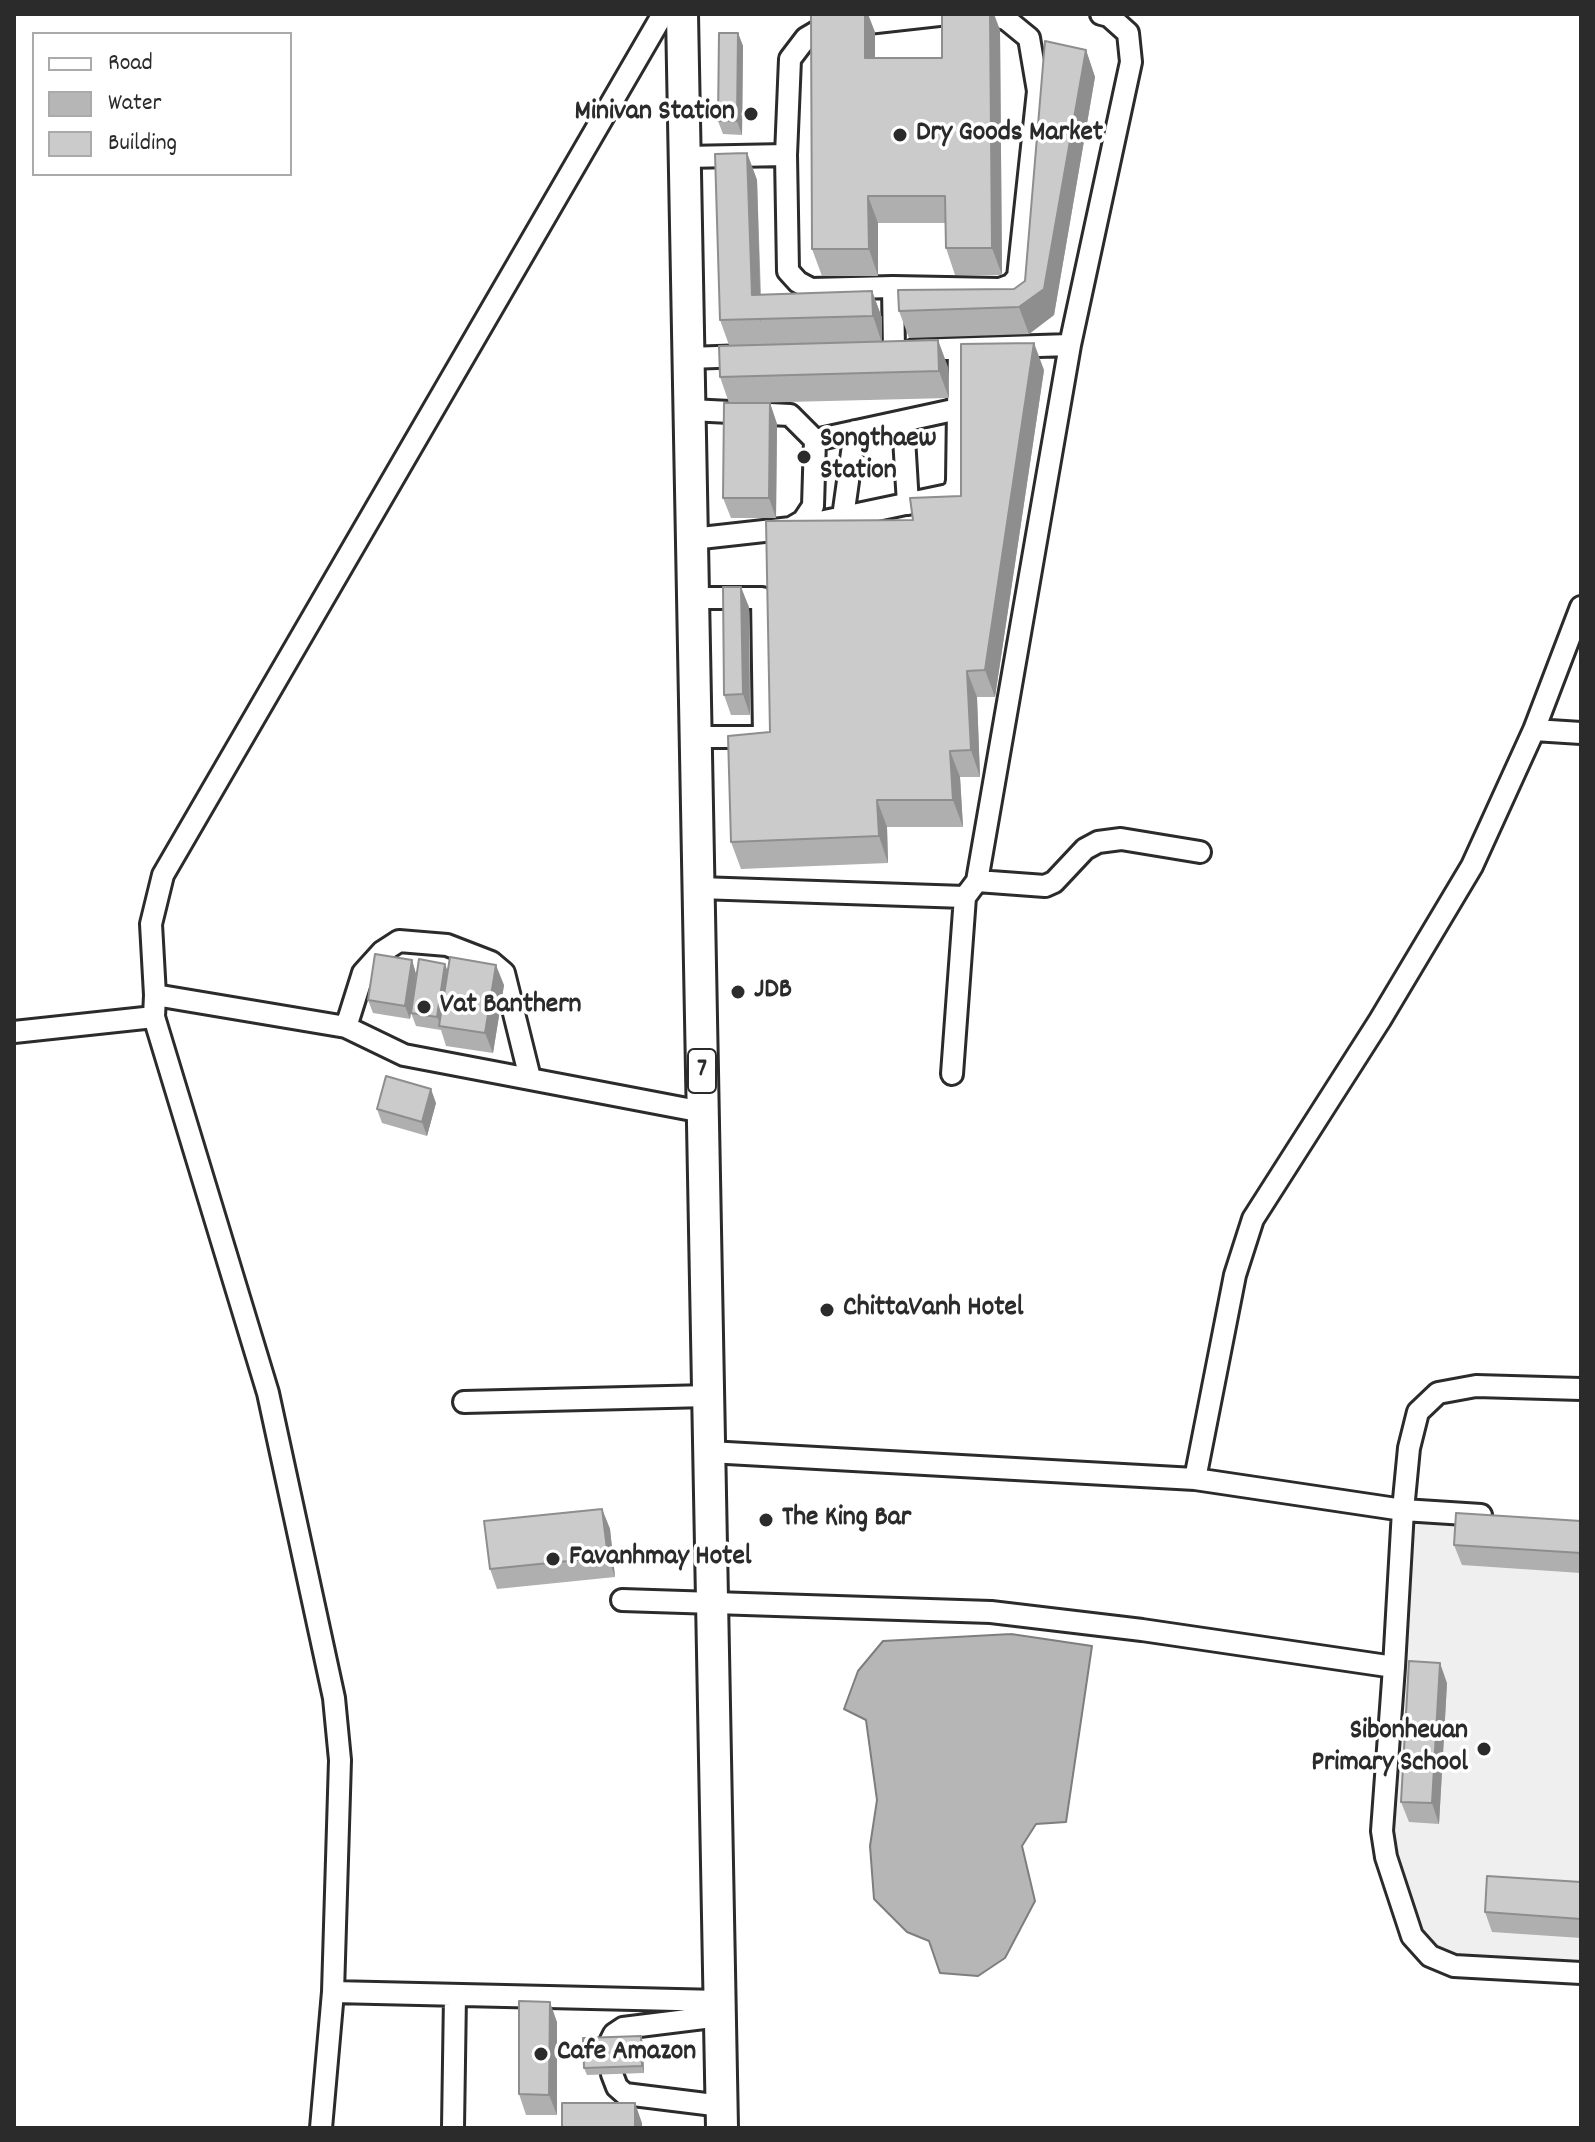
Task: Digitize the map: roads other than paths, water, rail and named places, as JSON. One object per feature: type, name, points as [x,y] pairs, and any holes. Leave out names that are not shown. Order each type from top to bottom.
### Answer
[{"type":"highway","name":"7","points":[[682,14],[722,2117]]},
{"type":"street","points":[[321,2128],[333,1992],[340,1760],[334,1698],[268,1393],[154,1017],[151,924],[163,875],[663,14]]},
{"type":"street","points":[[948,14],[823,28],[806,38],[790,59],[786,155],[788,271],[798,282],[811,289],[1000,289],[1011,285],[1018,277],[1038,91],[1029,38],[1007,20],[991,14]]},
{"type":"street","points":[[952,1074],[971,889],[1070,345],[1131,62],[1128,33],[1109,16],[1101,14]]},
{"type":"street","points":[[685,157],[786,155]]},
{"type":"street","points":[[893,287],[886,351],[1070,345]]},
{"type":"street","points":[[692,539],[791,528],[948,495],[955,490],[957,481],[959,349]]},
{"type":"street","points":[[688,358],[768,355]]},
{"type":"street","points":[[815,440],[958,409]]},
{"type":"street","points":[[690,410],[790,415],[815,440],[813,506],[803,521],[791,528]]},
{"type":"street","points":[[903,421],[908,504]]},
{"type":"street","points":[[843,517],[855,431]]},
{"type":"street","points":[[693,598],[762,598],[764,737],[696,737]]},
{"type":"street","points":[[1195,1479],[1235,1275],[1253,1219],[1380,1020],[1472,866],[1534,730],[1581,607]]},
{"type":"street","points":[[1534,730],[1581,733]]},
{"type":"street","points":[[699,888],[971,889],[1045,886],[1054,882],[1085,849],[1098,842],[1121,839],[1200,852]]},
{"type":"street","points":[[346,1027],[363,973],[382,952],[399,941],[447,945],[491,962],[504,973],[530,1078]]},
{"type":"street","points":[[155,995],[346,1027],[404,1055],[703,1112]]},
{"type":"street","points":[[14,1032],[154,1017]]},
{"type":"street","points":[[1581,1389],[1476,1386],[1438,1393],[1418,1412],[1409,1448],[1403,1510],[1382,1831],[1386,1857],[1412,1936],[1430,1956],[1454,1966],[1581,1973]]},
{"type":"street","points":[[464,1402],[708,1396]]},
{"type":"street","points":[[709,1452],[1195,1479],[1403,1510],[1507,1517]]},
{"type":"street","points":[[622,1600],[991,1612],[1142,1630],[1394,1667]]},
{"type":"street","points":[[333,1992],[720,2009]]},
{"type":"street","points":[[453,2128],[455,1995]]},
{"type":"street","points":[[720,2009],[623,2028],[614,2034],[609,2044],[612,2074],[617,2087],[625,2094],[722,2117]]},
{"type":"water","points":[[1011,1634],[1092,1646],[1066,1822],[1036,1824],[1022,1846],[1035,1901],[1005,1958],[978,1976],[940,1973],[929,1941],[907,1932],[874,1899],[870,1846],[877,1800],[866,1720],[844,1709],[858,1671],[883,1641]]},
{"type":"place","name":"Minivan Station","points":[[751,114]]},
{"type":"place","name":"Dry Goods Market","points":[[900,135]]},
{"type":"place","name":"Songthaew Station","points":[[804,457]]},
{"type":"place","name":"JDB","points":[[738,992]]},
{"type":"place","name":"Vat Banthern","points":[[424,1007]]},
{"type":"place","name":"ChittaVanh Hotel","points":[[827,1310]]},
{"type":"place","name":"The King Bar","points":[[766,1520]]},
{"type":"place","name":"Favanhmay Hotel","points":[[553,1559]]},
{"type":"place","name":"Sibonheuan Primary School","points":[[1484,1749]]},
{"type":"place","name":"Cafe Amazon","points":[[541,2054]]}]
